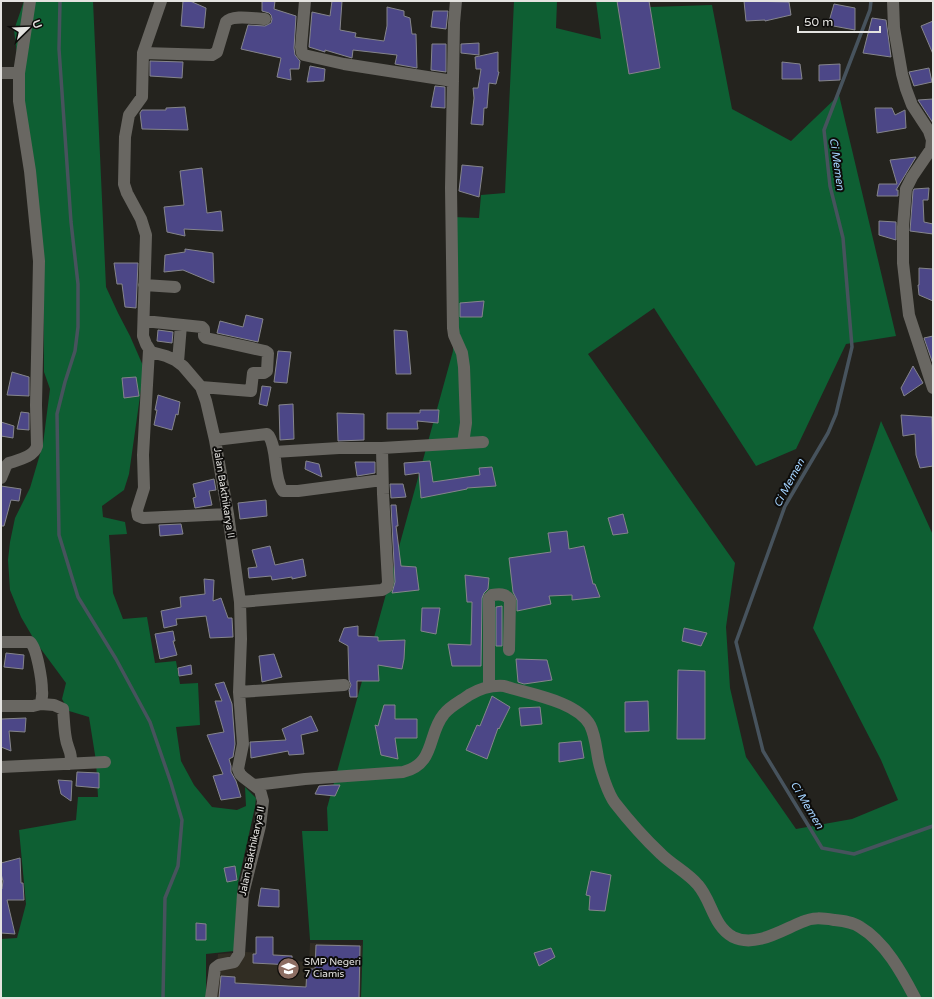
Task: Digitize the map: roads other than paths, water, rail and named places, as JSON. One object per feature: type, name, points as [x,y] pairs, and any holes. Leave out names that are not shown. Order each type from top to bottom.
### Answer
[{"type":"street","points":[[1,478],[6,466],[9,463],[32,455],[36,446],[39,261],[30,171],[19,101],[19,73],[30,1]]},
{"type":"street","points":[[161,1],[143,53],[143,94],[129,115],[126,129],[124,184],[145,229],[144,338],[149,350],[142,455],[144,488],[137,513],[138,516],[143,518],[228,514]]},
{"type":"street","points":[[305,1],[301,50],[307,57],[453,81]]},
{"type":"street","points":[[456,1],[451,188],[452,328],[462,353],[464,367],[466,423],[463,443]]},
{"type":"street","points":[[893,1],[895,34],[906,89],[912,105],[929,131],[932,140],[931,149],[912,177],[906,190],[903,227],[903,263],[909,316],[933,388]]},
{"type":"street","points":[[143,53],[212,55],[217,52],[228,19],[265,19]]},
{"type":"street","points":[[1,72],[19,73]]},
{"type":"street","points":[[144,286],[175,287]]},
{"type":"street","points":[[144,320],[203,328],[204,336],[206,338],[265,351],[269,354],[267,371],[264,373],[252,373],[251,391],[201,387]]},
{"type":"street","points":[[178,362],[181,325]]},
{"type":"street","name":"Jalan Bakthikarya II","points":[[149,350],[154,353],[170,357],[187,370],[201,387],[206,401],[215,440],[228,514],[240,602],[239,692],[243,744],[238,769],[240,774],[261,793],[263,806],[243,894],[239,954],[234,962],[219,965],[215,968],[211,998]]},
{"type":"street","points":[[215,440],[267,434],[270,437],[274,452],[279,485],[283,491],[298,491],[382,480]]},
{"type":"street","points":[[274,452],[483,442]]},
{"type":"street","points":[[240,602],[382,590],[386,588],[388,584],[382,480],[382,448]]},
{"type":"street","points":[[489,686],[489,598],[492,595],[504,594],[508,596],[510,600],[510,650]]},
{"type":"street","points":[[1,642],[30,642],[33,644],[36,652],[43,692],[41,704]]},
{"type":"street","points":[[239,692],[344,685]]},
{"type":"street","points":[[255,786],[304,779],[411,770],[423,761],[429,751],[438,723],[444,714],[472,693],[489,686],[504,686],[570,706],[579,712],[590,726],[600,767],[613,801],[661,855],[698,884],[707,897],[717,922],[725,931],[734,938],[750,940],[766,937],[803,921],[816,918],[853,924],[860,927],[879,943],[894,963],[915,998]]},
{"type":"street","points":[[1,706],[33,706],[41,704],[54,704],[63,709],[66,740],[71,753],[71,760],[69,764]]},
{"type":"street","points":[[1,767],[105,762]]},
{"type":"waterway","points":[[60,1],[59,49],[71,222],[78,284],[78,327],[75,351],[57,414],[59,535],[78,597],[116,659],[150,722],[182,820],[178,866],[165,898],[163,998]]},
{"type":"waterway","name":"Ci Memen","points":[[871,1],[870,10],[824,130],[830,186],[843,238],[852,347],[836,414],[828,433],[785,506],[736,642],[763,751],[822,848],[854,854],[933,826]]},
{"type":"place","name":"SMP Negeri 7 Ciamis","points":[[289,968]]}]
